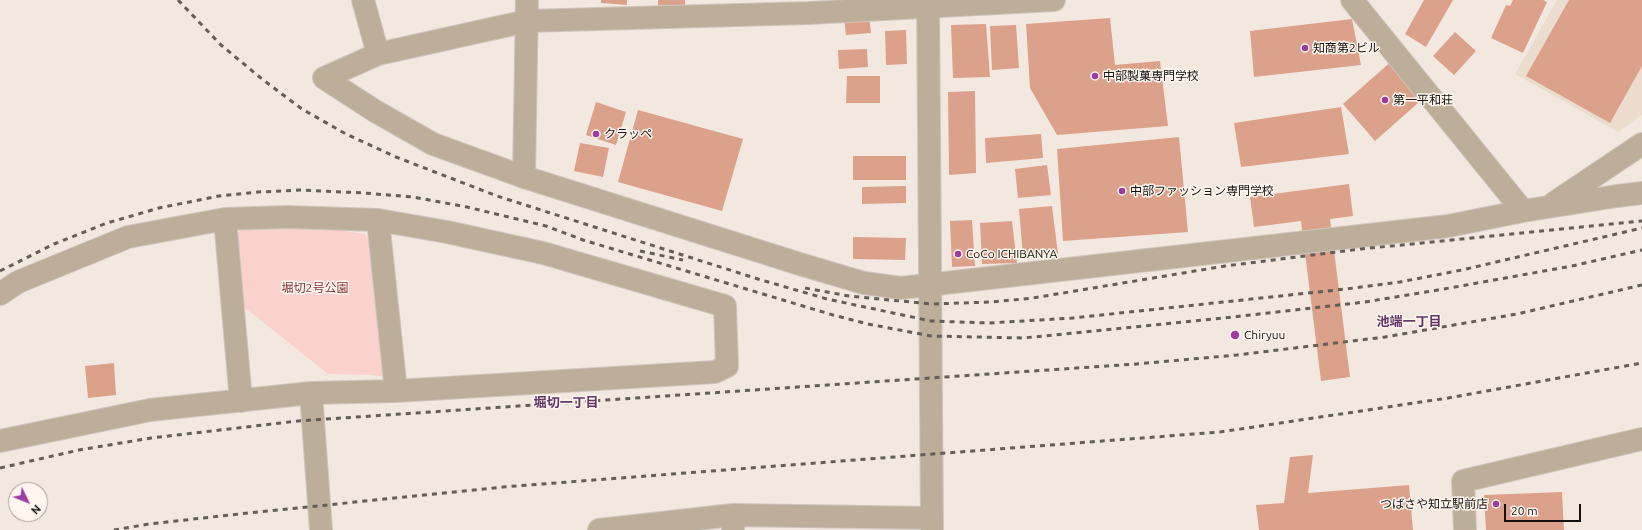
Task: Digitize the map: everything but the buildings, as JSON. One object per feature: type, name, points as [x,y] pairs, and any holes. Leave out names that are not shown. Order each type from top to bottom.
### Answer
[{"type":"street","points":[[363,0],[378,54]]},
{"type":"street","points":[[1054,0],[928,4],[527,10],[378,54],[324,78],[374,111],[433,144],[524,177],[803,265],[864,283],[901,288],[1448,226],[1523,211],[1547,209],[1642,193]]},
{"type":"street","points":[[1352,0],[1523,211]]},
{"type":"street","points":[[599,530],[733,522],[932,524],[928,4]]},
{"type":"street","points":[[524,177],[527,10]]},
{"type":"street","points":[[1547,209],[1642,144]]},
{"type":"street","points":[[0,294],[18,282],[128,237],[226,219],[288,217],[378,220],[447,232],[543,253],[725,306],[727,366],[715,372],[396,391],[311,393],[150,410],[0,440]]},
{"type":"street","points":[[226,219],[242,401]]},
{"type":"street","points":[[378,220],[396,391]]},
{"type":"street","points":[[311,393],[321,530]]},
{"type":"street","points":[[1465,530],[1463,481],[1642,439]]},
{"type":"shaded area","points":[[1557,0],[1642,0],[1642,115],[1618,132],[1515,74]]},
{"type":"green space","name":"堀切2号公園","points":[[327,228],[364,234],[372,242],[384,377],[372,375],[328,374],[239,303],[233,239],[241,230]]},
{"type":"railway","points":[[178,0],[221,45],[262,79],[302,109],[346,134],[396,157],[497,196],[758,279],[827,299],[931,321],[989,323],[1073,318],[1400,282],[1462,270],[1642,228]]},
{"type":"railway","points":[[0,271],[54,244],[107,223],[159,208],[219,196],[258,192],[302,190],[364,193],[413,197],[467,207],[546,226],[583,240],[833,315],[868,324],[931,336],[1023,338],[1365,302],[1572,266],[1642,250]]},
{"type":"railway","points":[[805,288],[849,296],[931,304],[992,302],[1033,298],[1225,266],[1361,249],[1642,221]]},
{"type":"railway","points":[[640,251],[683,260]]},
{"type":"railway","points":[[0,468],[79,450],[151,438],[298,421],[1136,364],[1237,355],[1385,337],[1517,314],[1642,285]]},
{"type":"railway","points":[[114,530],[149,524],[248,513],[503,487],[1220,432],[1448,398],[1642,363]]},
{"type":"place","name":"知商第2ビル","points":[[1305,48]]},
{"type":"place","name":"中部製菓専門学校","points":[[1095,76]]},
{"type":"place","name":"第一平和荘","points":[[1385,100]]},
{"type":"place","name":"クラッペ","points":[[596,134]]},
{"type":"place","name":"中部ファッション専門学校","points":[[1122,191]]},
{"type":"place","name":"CoCo ICHIBANYA","points":[[958,254]]},
{"type":"place","name":"Chiryuu","points":[[1235,335]]},
{"type":"place","name":"つばさや知立駅前店","points":[[1496,504]]},
{"type":"district","name":"池端一丁目","points":[[1409,322]]},
{"type":"district","name":"堀切一丁目","points":[[566,403]]}]
